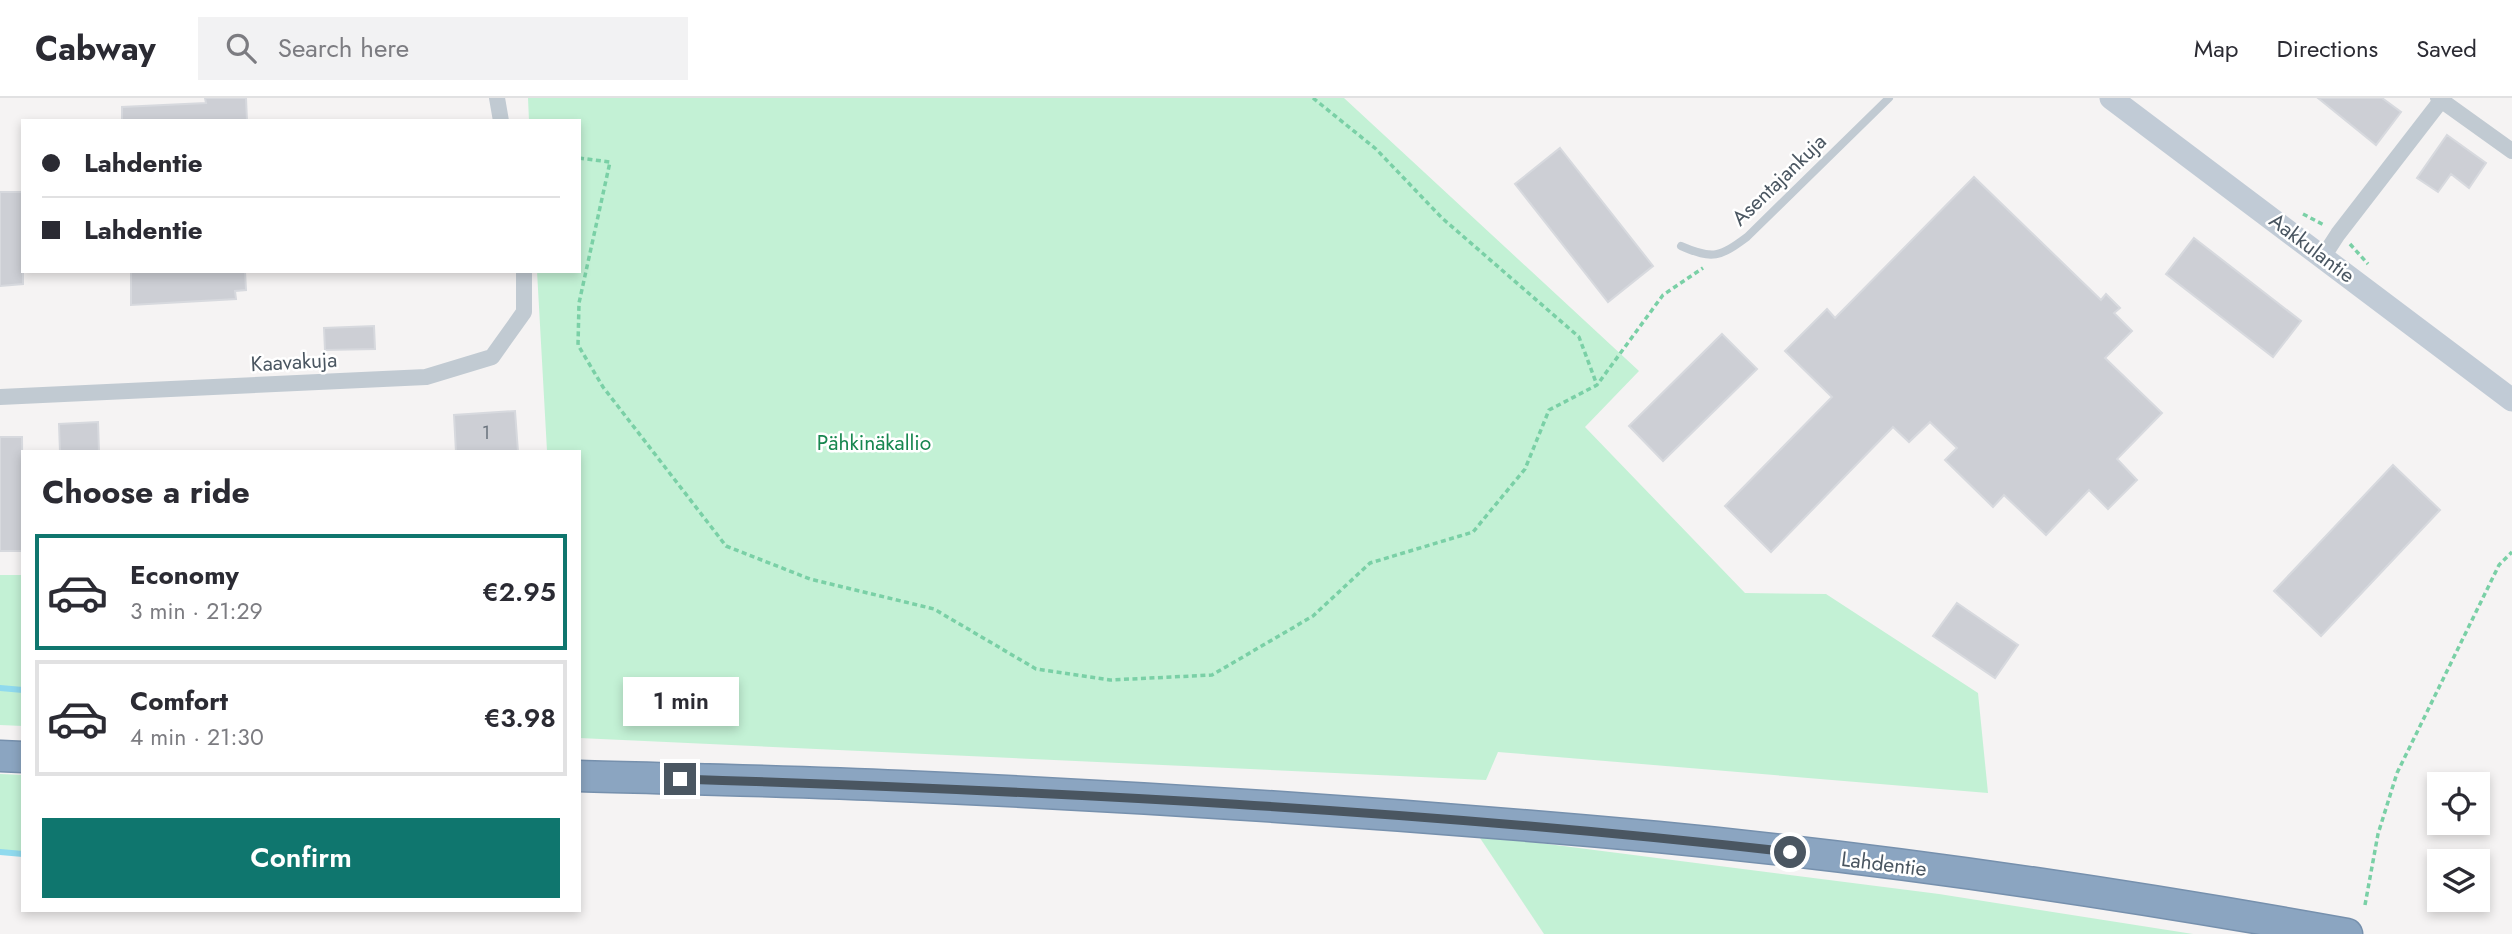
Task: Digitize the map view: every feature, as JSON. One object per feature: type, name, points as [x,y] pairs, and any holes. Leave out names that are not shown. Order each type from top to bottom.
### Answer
[{"type":"highway","points":[[0,756],[21,757]]},
{"type":"highway","name":"Lahdentie","points":[[581,776],[901,786],[1112,797],[1661,838],[2048,884],[2347,934]]},
{"type":"street","points":[[497,98],[501,119]]},
{"type":"street","name":"Aakkulantie","points":[[2111,98],[2512,400]]},
{"type":"street","points":[[2323,257],[2441,99],[2512,151]]},
{"type":"street","name":"Kaavakuja","points":[[0,397],[426,377],[492,357],[524,312],[524,273]]},
{"type":"lane","name":"Asentajankuja","points":[[1681,246],[1702,255],[1725,253],[1747,237],[1889,98]]},
{"type":"path","points":[[1313,98],[1376,149],[1442,218],[1579,337],[1597,385]]},
{"type":"path","points":[[581,158],[610,162],[579,303],[578,345],[603,387],[726,547],[810,579],[934,609],[1036,669],[1110,680],[1212,676],[1313,616],[1370,563],[1473,532],[1525,469],[1549,410],[1597,385],[1663,295],[1725,253]]},
{"type":"path","points":[[2364,905],[2378,834],[2397,773],[2499,565],[2512,552]]},
{"type":"green space","name":"Pähkinäkallio","points":[[528,98],[1344,98],[1639,371],[1585,427],[1745,593],[1826,594],[1978,693],[1988,793],[1498,752],[1486,780],[581,738],[581,450],[547,450],[537,273],[581,273],[581,119],[529,119]]},
{"type":"green space","points":[[0,575],[21,575],[21,726],[0,725]]},
{"type":"green space","points":[[0,774],[21,775],[21,854],[0,852]]},
{"type":"green space","points":[[1478,835],[1939,894],[2193,934],[1544,934]]},
{"type":"building","points":[[205,98],[246,98],[247,119],[122,119],[122,107],[206,103]]},
{"type":"building","points":[[2318,98],[2382,98],[2401,112],[2376,145]]},
{"type":"building","points":[[2447,135],[2486,163],[2469,188],[2451,174],[2438,192],[2417,178]]},
{"type":"building","points":[[1560,148],[1653,266],[1608,302],[1515,184]]},
{"type":"building","points":[[1974,177],[2101,300],[2106,294],[2120,308],[2114,313],[2132,331],[2105,358],[2162,413],[2117,459],[2137,480],[2108,509],[2089,490],[2046,535],[2004,495],[1993,507],[1945,460],[1957,448],[1930,422],[1909,442],[1893,427],[1771,552],[1725,506],[1832,397],[1785,351],[1827,309],[1835,318]]},
{"type":"building","points":[[0,192],[21,192],[23,284],[0,286]]},
{"type":"building","points":[[2194,238],[2301,321],[2273,357],[2166,274]]},
{"type":"building","points":[[131,273],[245,273],[246,290],[235,291],[236,299],[131,305]]},
{"type":"building","points":[[374,326],[375,349],[325,350],[324,328]]},
{"type":"building","points":[[1722,334],[1757,369],[1663,461],[1629,426]]},
{"type":"building","points":[[515,411],[518,450],[456,450],[454,415]]},
{"type":"building","points":[[98,422],[99,450],[60,450],[59,424]]},
{"type":"building","points":[[0,437],[22,437],[21,551],[0,551]]},
{"type":"building","points":[[2393,465],[2440,510],[2321,636],[2274,591]]},
{"type":"building","points":[[1957,603],[2018,645],[1995,678],[1933,636]]},
{"type":"waterway","points":[[0,688],[21,690]]},
{"type":"waterway","points":[[0,852],[21,854]]},
{"type":"route","points":[[680,779],[901,786],[1340,812],[1661,838],[1790,852]]}]
